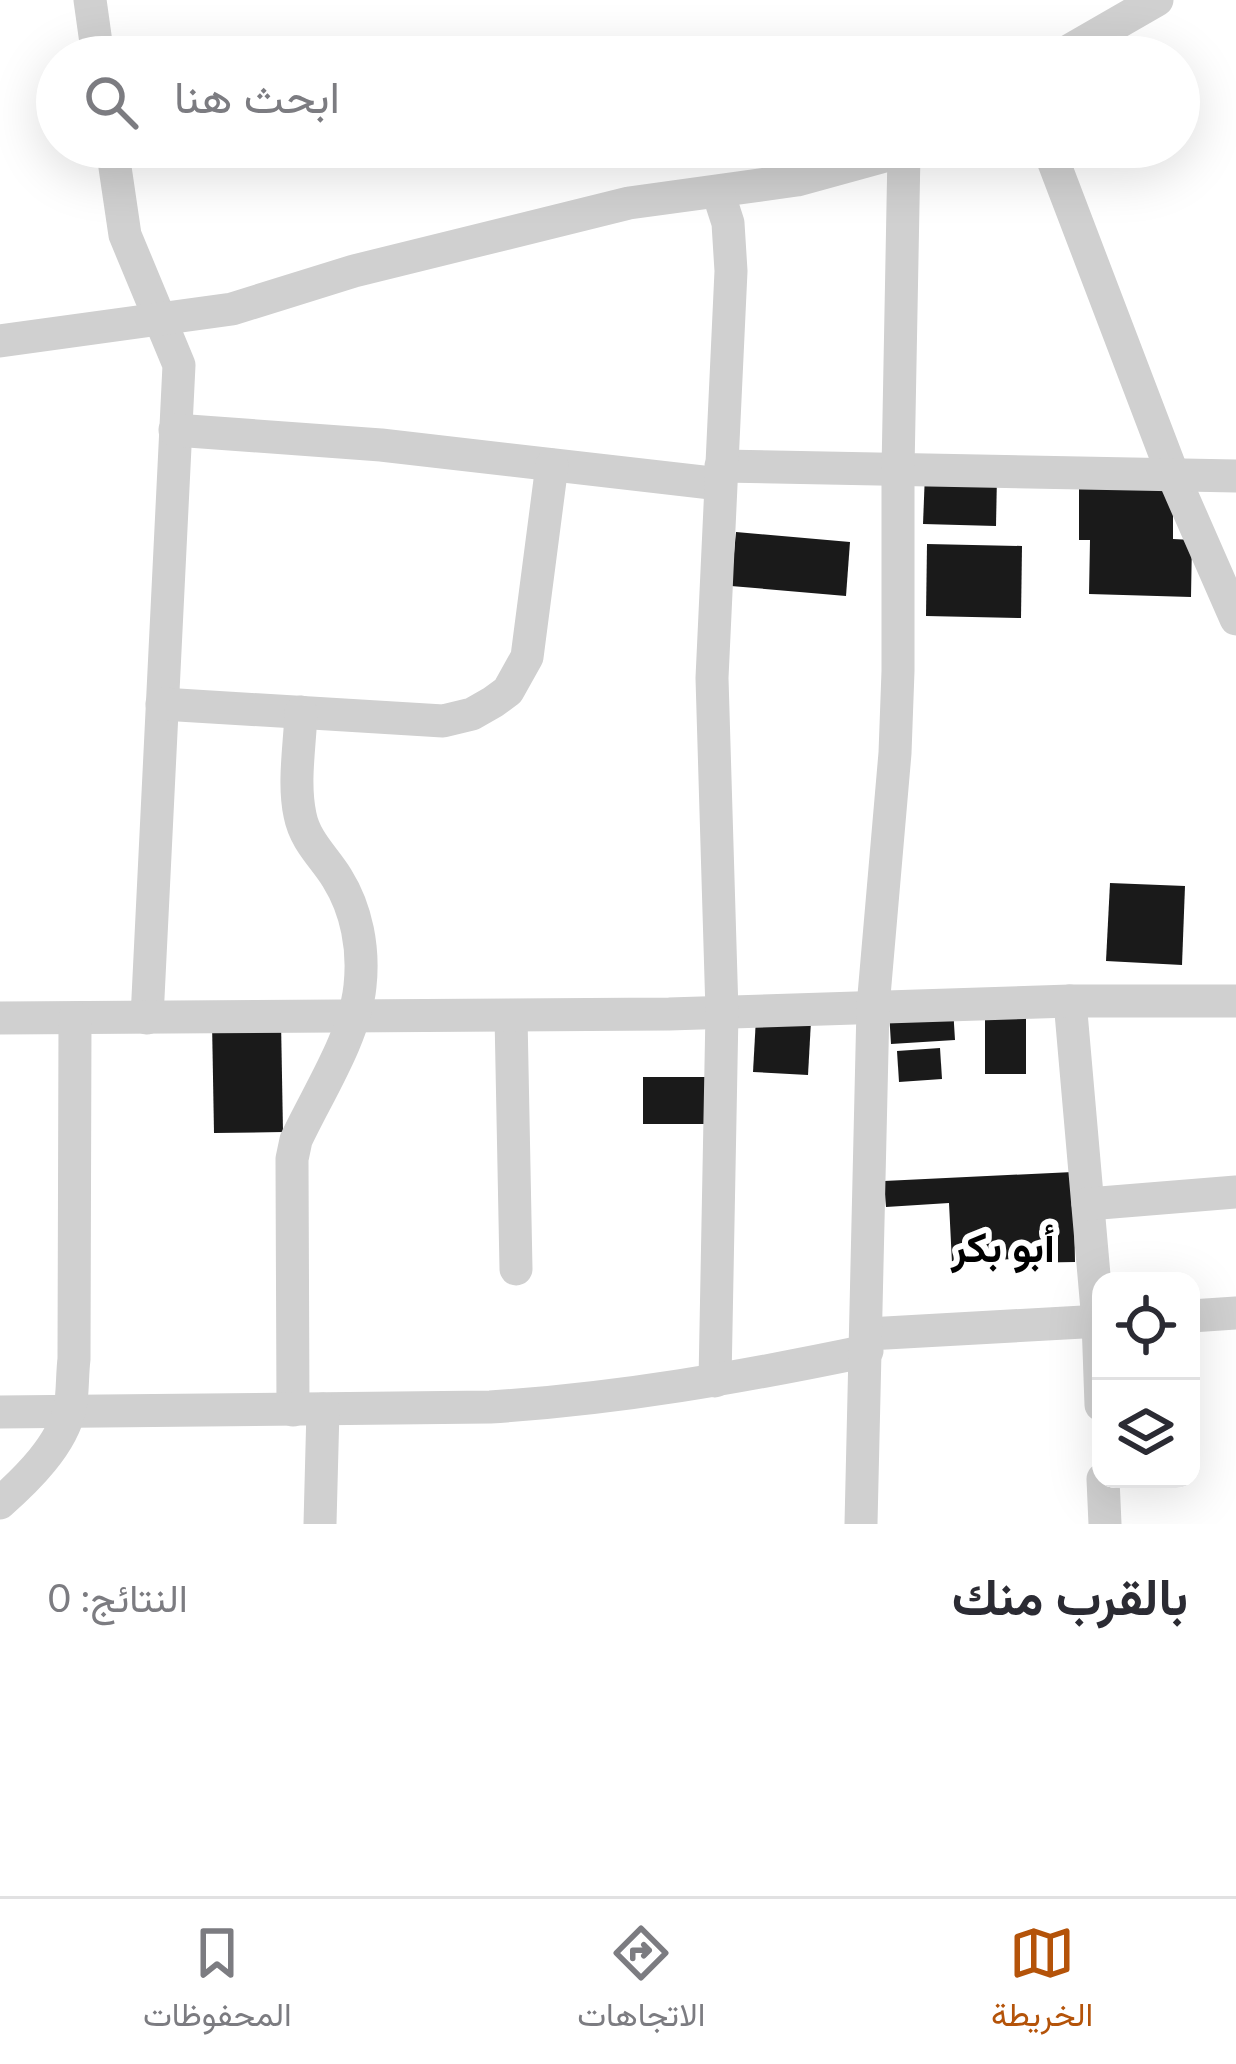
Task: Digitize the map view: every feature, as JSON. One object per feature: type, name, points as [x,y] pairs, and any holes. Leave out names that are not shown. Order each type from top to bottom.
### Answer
[{"type":"street","points":[[90,0],[95,36]]},
{"type":"street","points":[[1094,36],[1157,0]]},
{"type":"street","points":[[115,168],[125,235],[179,365],[147,1018]]},
{"type":"street","points":[[0,340],[232,309],[354,271],[629,203],[797,180],[843,168]]},
{"type":"street","points":[[861,1524],[873,1007],[895,752],[898,470],[910,168]]},
{"type":"street","points":[[1056,168],[1172,475],[1236,619]]},
{"type":"street","points":[[715,1381],[722,1012],[712,678],[731,245],[718,192]]},
{"type":"street","points":[[176,430],[381,445],[552,465],[721,475],[898,470],[1236,476]]},
{"type":"street","points":[[162,704],[443,721],[472,714],[508,691],[527,656],[552,465]]},
{"type":"street","points":[[302,712],[300,817],[309,840],[354,910],[361,950],[354,1017],[296,1140],[292,1159],[320,1524]]},
{"type":"street","points":[[1070,1000],[1095,1272]]},
{"type":"street","points":[[0,1018],[511,1016],[1070,1000],[1236,1001]]},
{"type":"street","points":[[511,1016],[516,1269]]},
{"type":"street","points":[[0,1503],[47,1453],[69,1412],[74,1359],[75,1018]]},
{"type":"street","points":[[1088,1204],[1236,1192]]},
{"type":"street","points":[[1200,1315],[1236,1313]]},
{"type":"street","points":[[0,1412],[540,1404],[715,1381],[867,1342],[1092,1322]]},
{"type":"street","points":[[1103,1488],[1105,1524]]},
{"type":"building","points":[[925,473],[997,475],[996,526],[923,524]]},
{"type":"building","points":[[1079,475],[1173,475],[1173,539],[1192,540],[1191,597],[1089,594],[1090,540],[1079,540]]},
{"type":"building","points":[[736,532],[850,542],[846,596],[731,586]]},
{"type":"building","points":[[927,544],[1022,546],[1021,618],[926,616]]},
{"type":"building","points":[[1110,883],[1185,886],[1182,965],[1106,961]]},
{"type":"building","points":[[953,1007],[955,1040],[891,1044],[889,1011]]},
{"type":"building","points":[[985,1014],[1026,1014],[1026,1074],[985,1074]]},
{"type":"building","points":[[756,1018],[811,1021],[808,1075],[753,1072]]},
{"type":"building","points":[[281,1021],[283,1132],[214,1133],[212,1022]]},
{"type":"building","points":[[940,1048],[942,1079],[899,1082],[897,1051]]},
{"type":"building","points":[[643,1077],[708,1077],[708,1124],[643,1124]]},
{"type":"building","points":[[1073,1172],[1075,1262],[952,1263],[949,1203],[886,1207],[884,1181]]},
{"type":"district","name":"أبو بكر","points":[[1003,1246]]}]
